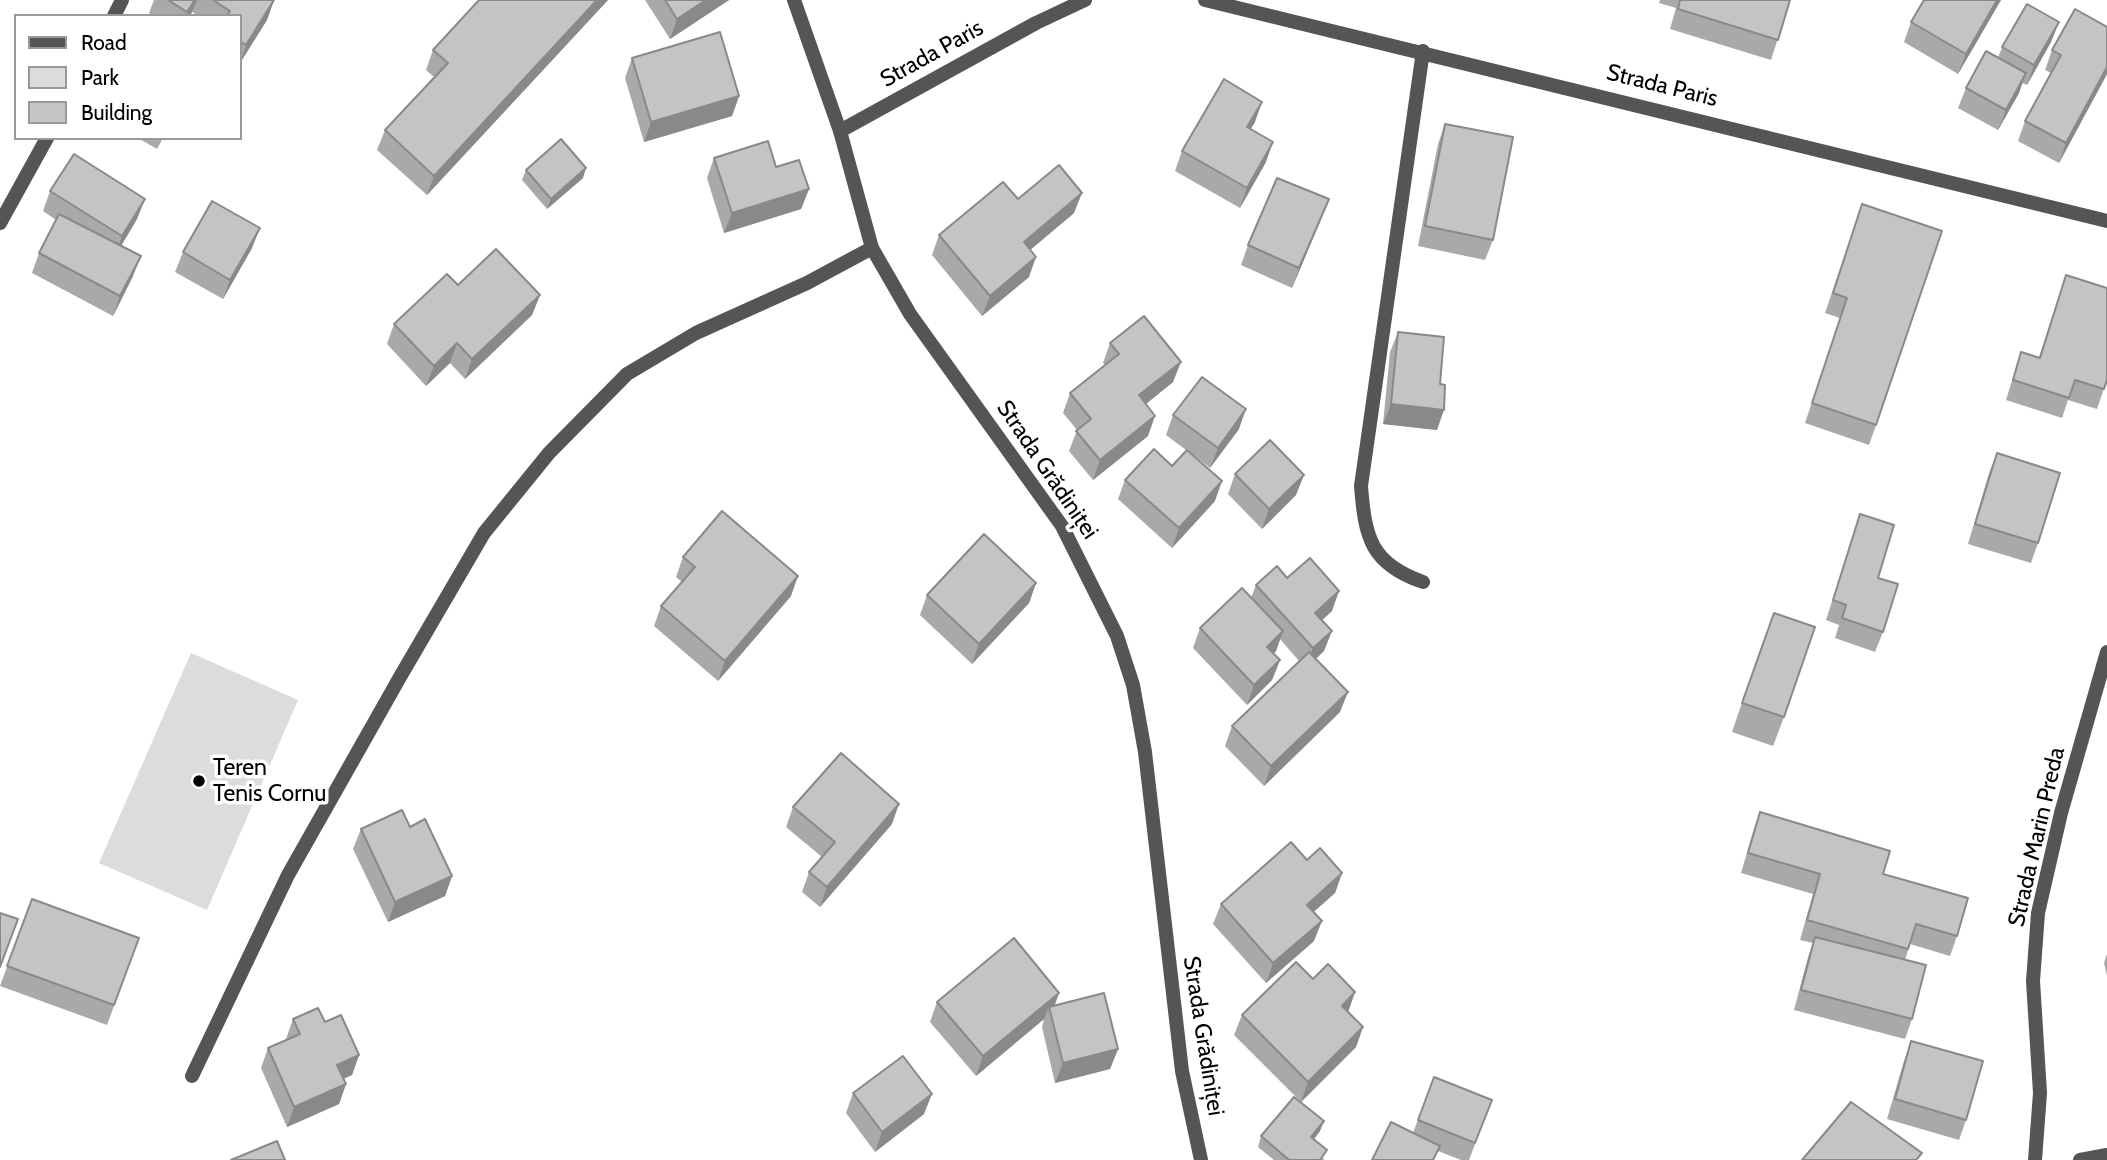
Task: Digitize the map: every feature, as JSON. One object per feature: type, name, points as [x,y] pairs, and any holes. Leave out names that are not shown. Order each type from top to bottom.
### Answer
[{"type":"street","name":"Strada Grădiniței","points":[[794,0],[839,131],[872,248],[910,314],[1062,526],[1118,636],[1133,685],[1142,738],[1182,1071],[1201,1160]]},
{"type":"street","name":"Strada Paris","points":[[839,131],[1036,23],[1086,0]]},
{"type":"street","name":"Strada Paris","points":[[1205,0],[1423,51],[2107,221]]},
{"type":"street","points":[[1423,51],[1361,486],[1364,527],[1376,551],[1397,573],[1423,582]]},
{"type":"street","points":[[0,223],[46,140]]},
{"type":"street","points":[[192,1076],[288,875],[400,677],[484,533],[549,453],[627,374],[696,332],[807,283],[872,248]]},
{"type":"street","name":"Strada Marin Preda","points":[[2035,1160],[2040,1093],[2033,981],[2038,913],[2061,813],[2107,652]]},
{"type":"street","points":[[2080,1160],[2107,1155]]},
{"type":"green space","name":"Teren Tenis Cornu","points":[[191,653],[298,700],[207,910],[99,863]]},
{"type":"building","points":[[168,0],[195,0],[187,12]]},
{"type":"building","points":[[213,0],[274,0],[246,45],[242,42],[242,14],[228,14],[230,11]]},
{"type":"building","points":[[479,0],[597,0],[434,176],[385,130],[448,63],[433,50]]},
{"type":"building","points":[[665,0],[706,0],[677,19]]},
{"type":"building","points":[[1680,0],[1790,0],[1778,40],[1678,9]]},
{"type":"building","points":[[1924,0],[1997,0],[1966,54],[1911,22]]},
{"type":"building","points":[[2027,4],[2059,22],[2034,65],[2002,47]]},
{"type":"building","points":[[2075,9],[2107,27],[2107,67],[2066,143],[2025,121],[2061,55],[2052,50]]},
{"type":"building","points":[[720,32],[739,96],[651,122],[632,58]]},
{"type":"building","points":[[1986,51],[2026,73],[2006,110],[1966,88]]},
{"type":"building","points":[[1224,79],[1262,102],[1247,127],[1273,142],[1247,188],[1182,151]]},
{"type":"building","points":[[1445,124],[1513,137],[1493,240],[1425,226]]},
{"type":"building","points":[[561,139],[586,168],[551,199],[526,170]]},
{"type":"building","points":[[768,141],[776,167],[799,160],[809,189],[732,213],[714,158]]},
{"type":"building","points":[[74,154],[145,199],[122,236],[50,191]]},
{"type":"building","points":[[1059,165],[1082,193],[1024,242],[1036,257],[990,296],[939,235],[1003,182],[1018,199]]},
{"type":"building","points":[[1277,178],[1329,199],[1299,268],[1248,245]]},
{"type":"building","points":[[212,201],[260,228],[230,280],[183,252]]},
{"type":"building","points":[[1862,204],[1942,231],[1876,425],[1812,403],[1847,298],[1833,293]]},
{"type":"building","points":[[59,214],[141,256],[120,296],[39,253]]},
{"type":"building","points":[[496,249],[540,295],[472,359],[457,343],[434,366],[394,324],[447,274],[458,285]]},
{"type":"building","points":[[2066,275],[2107,288],[2107,380],[2104,389],[2075,380],[2069,398],[2013,380],[2021,352],[2040,358]]},
{"type":"building","points":[[1144,316],[1181,362],[1139,395],[1155,416],[1100,460],[1076,431],[1091,419],[1070,393],[1119,354],[1110,343]]},
{"type":"building","points":[[1398,332],[1444,337],[1440,384],[1445,385],[1444,410],[1391,404]]},
{"type":"building","points":[[1202,377],[1246,409],[1218,448],[1173,415]]},
{"type":"building","points":[[1270,440],[1304,475],[1269,509],[1235,474]]},
{"type":"building","points":[[1154,449],[1172,466],[1187,450],[1222,481],[1179,528],[1125,480]]},
{"type":"building","points":[[1997,453],[2060,473],[2038,543],[1975,524]]},
{"type":"building","points":[[722,511],[798,576],[725,661],[661,606],[695,567],[683,557]]},
{"type":"building","points":[[1860,514],[1894,525],[1878,578],[1898,584],[1883,632],[1842,618],[1846,605],[1833,600]]},
{"type":"building","points":[[984,534],[1036,583],[979,644],[927,595]]},
{"type":"building","points":[[1310,558],[1339,591],[1315,613],[1332,631],[1313,648],[1256,585],[1277,566],[1287,578]]},
{"type":"building","points":[[1242,588],[1283,631],[1267,647],[1280,660],[1254,685],[1200,628]]},
{"type":"building","points":[[1774,613],[1815,627],[1784,717],[1742,703]]},
{"type":"building","points":[[1309,652],[1348,692],[1271,766],[1232,726]]},
{"type":"building","points":[[841,753],[899,804],[827,887],[809,872],[835,842],[793,807]]},
{"type":"building","points":[[402,810],[410,827],[425,819],[452,876],[395,902],[361,829]]},
{"type":"building","points":[[1760,812],[1890,851],[1883,874],[1968,898],[1957,936],[1916,924],[1908,949],[1807,920],[1820,874],[1748,853]]},
{"type":"building","points":[[1291,842],[1307,860],[1320,848],[1342,873],[1307,905],[1322,921],[1273,963],[1221,904]]},
{"type":"building","points":[[32,899],[139,938],[114,1005],[7,966]]},
{"type":"building","points":[[0,913],[18,919],[0,967]]},
{"type":"building","points":[[1815,937],[1926,965],[1912,1019],[1801,990]]},
{"type":"building","points":[[1014,938],[1059,993],[983,1056],[937,1002]]},
{"type":"building","points":[[1296,962],[1313,979],[1328,964],[1355,992],[1342,1006],[1363,1027],[1308,1082],[1242,1015]]},
{"type":"building","points":[[1104,993],[1118,1049],[1063,1063],[1049,1007]]},
{"type":"building","points":[[318,1008],[325,1022],[341,1015],[359,1055],[337,1065],[346,1084],[294,1107],[268,1048],[300,1034],[293,1019]]},
{"type":"building","points":[[1911,1041],[1983,1061],[1966,1120],[1895,1099]]},
{"type":"building","points":[[903,1056],[932,1094],[882,1132],[853,1093]]},
{"type":"building","points":[[1434,1077],[1492,1100],[1475,1143],[1418,1120]]},
{"type":"building","points":[[1294,1097],[1324,1121],[1311,1137],[1327,1150],[1320,1160],[1289,1160],[1261,1136]]},
{"type":"building","points":[[1851,1102],[1922,1153],[1916,1160],[1802,1160]]},
{"type":"building","points":[[1391,1122],[1440,1146],[1433,1160],[1372,1160]]},
{"type":"building","points":[[277,1141],[285,1160],[231,1160]]},
{"type":"place","name":"Teren Tenis Cornu","points":[[199,781]]}]
